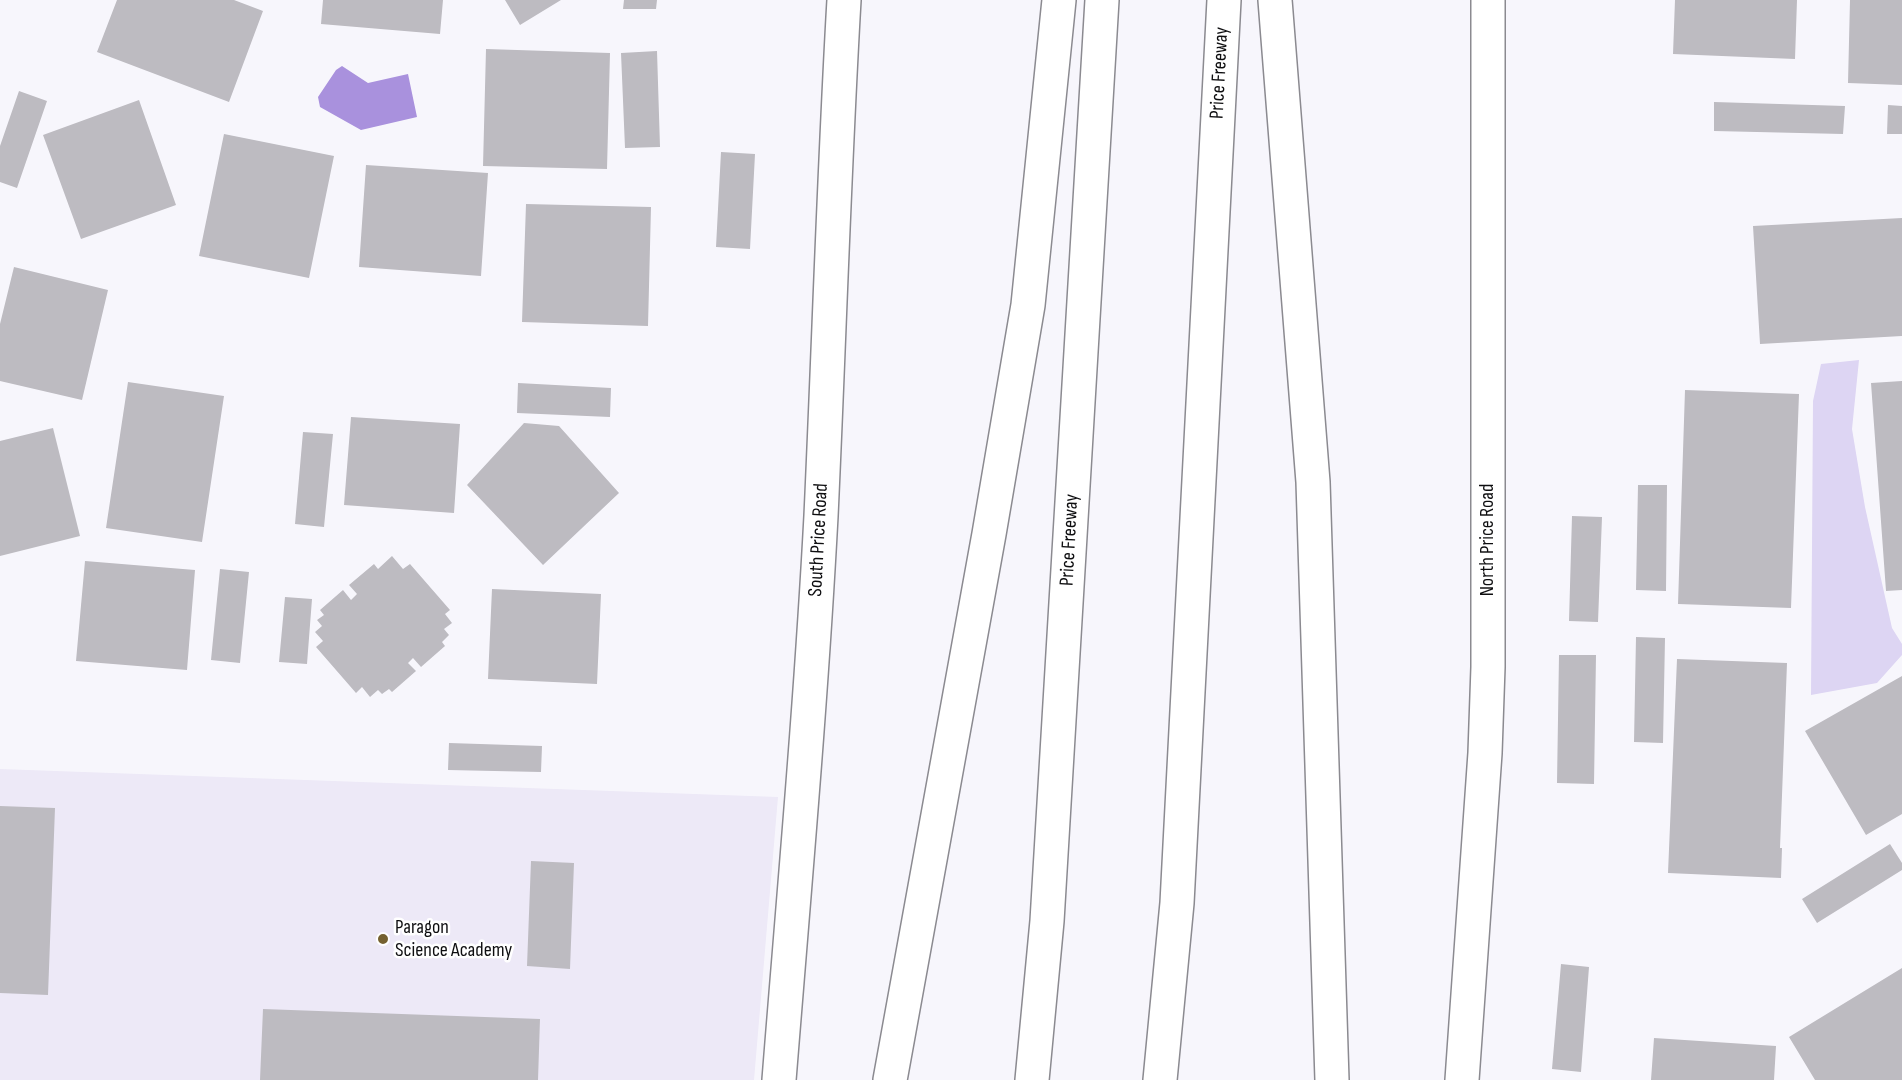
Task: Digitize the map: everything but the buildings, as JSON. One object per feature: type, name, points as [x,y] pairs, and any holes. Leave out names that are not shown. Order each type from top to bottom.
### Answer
[{"type":"main road","name":"South Price Road","points":[[778,1080],[802,799],[820,518],[844,0]]},
{"type":"main road","points":[[890,1080],[1028,305],[1059,0]]},
{"type":"main road","name":"Price Freeway","points":[[1032,1080],[1047,921],[1102,0]]},
{"type":"main road","name":"Price Freeway","points":[[1160,1080],[1177,903],[1224,0]]},
{"type":"main road","points":[[1275,0],[1313,482],[1332,1080]]},
{"type":"main road","name":"North Price Road","points":[[1462,1080],[1485,753],[1488,667],[1488,0]]},
{"type":"shaded area","points":[[342,66],[368,83],[408,74],[417,117],[361,130],[320,107],[318,97],[336,70]]},
{"type":"shaded area","points":[[1859,360],[1852,429],[1865,507],[1892,628],[1902,644],[1902,655],[1877,683],[1811,695],[1813,401],[1821,364]]},
{"type":"shaded area","name":"Paragon Science Academy","points":[[0,769],[778,797],[754,1080],[0,1080]]},
{"type":"place","name":"Paragon Science Academy","points":[[383,939]]}]
